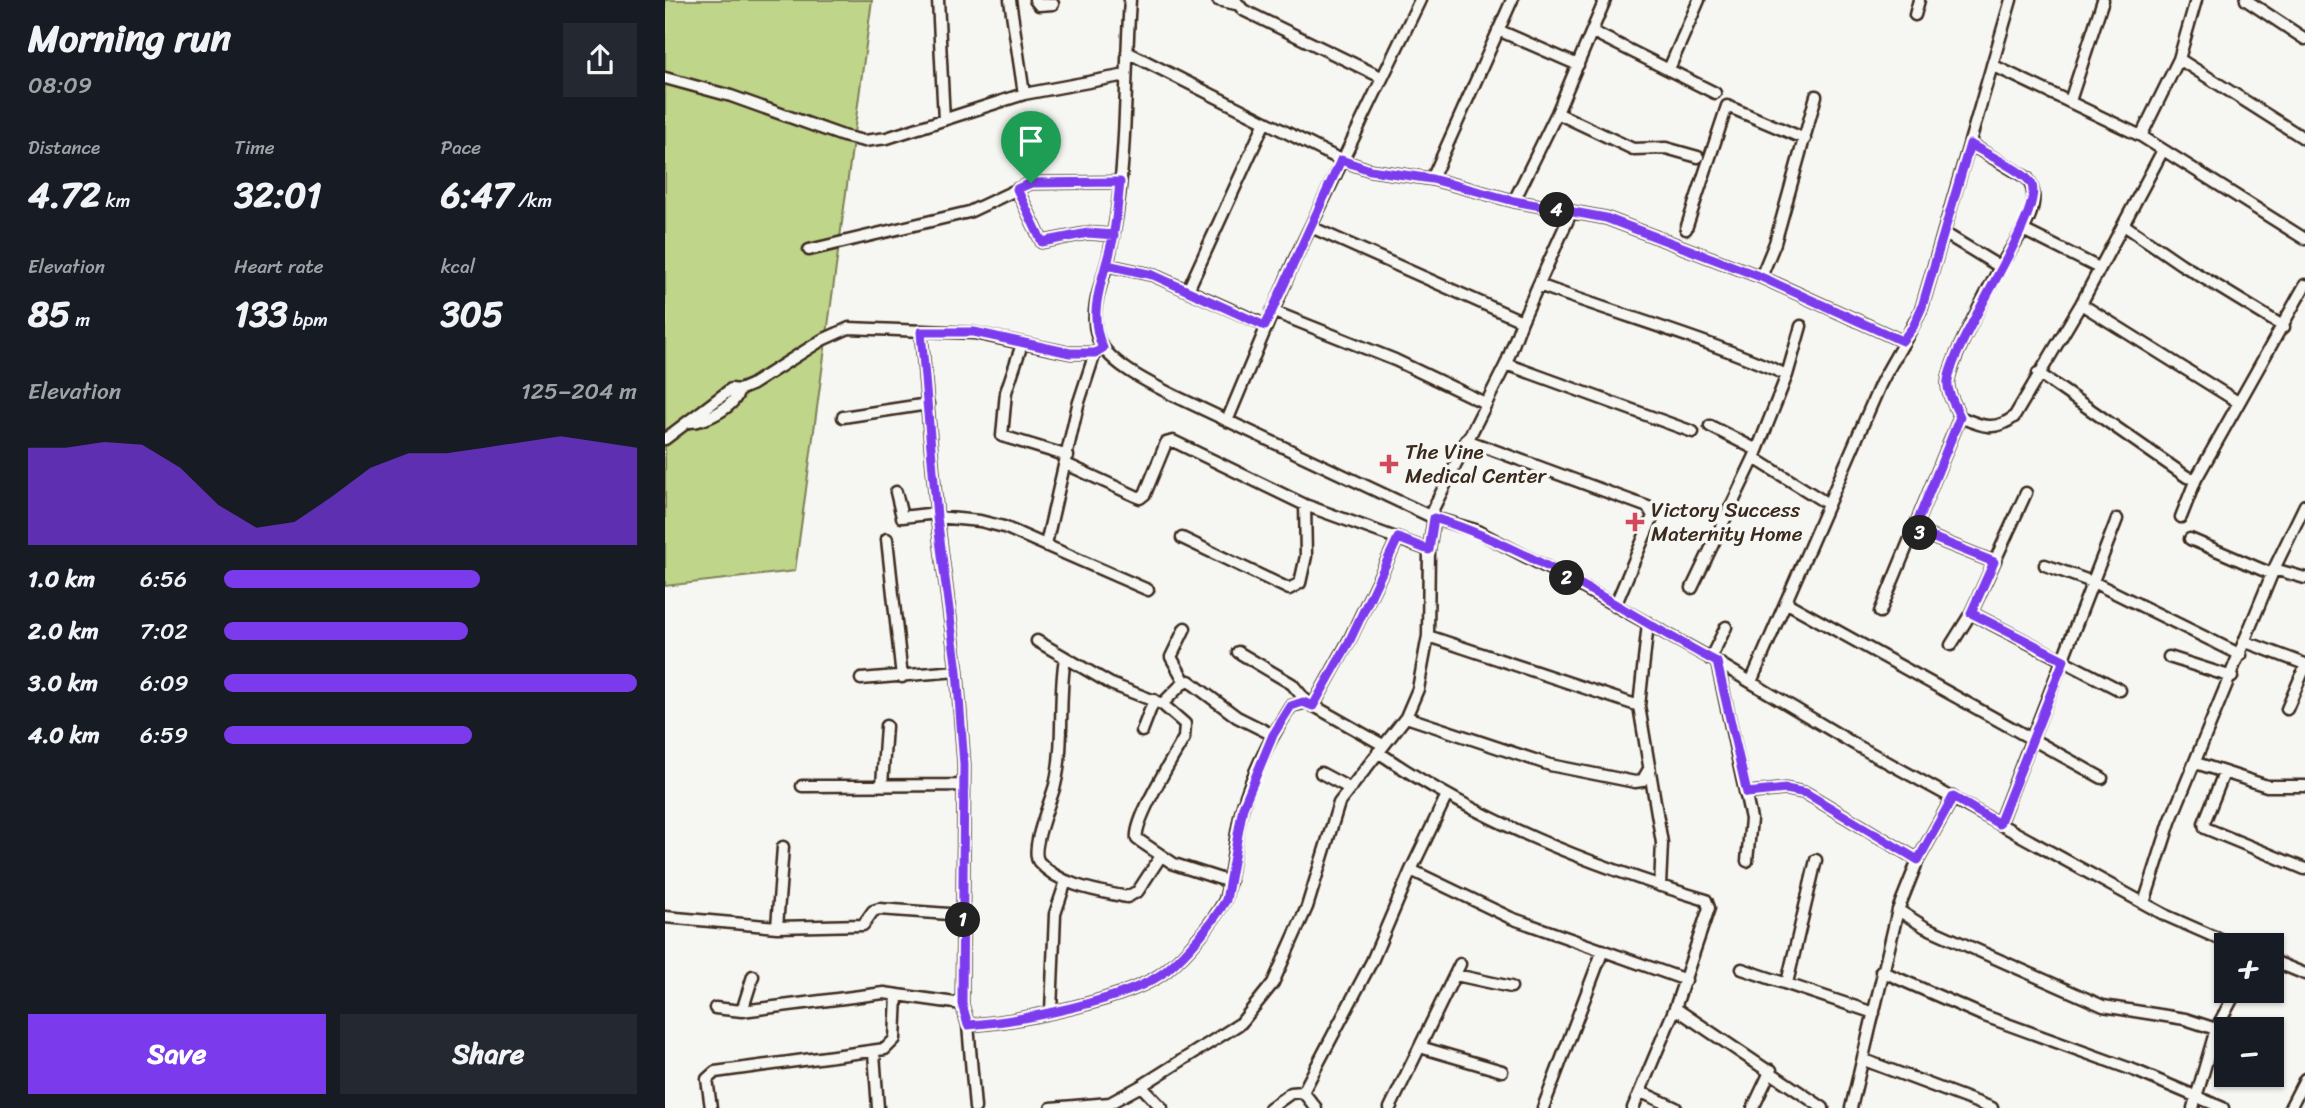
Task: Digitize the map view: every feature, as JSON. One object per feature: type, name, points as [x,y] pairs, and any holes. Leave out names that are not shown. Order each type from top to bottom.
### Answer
[{"type":"street","points":[[938,0],[944,120]]},
{"type":"street","points":[[1010,0],[1024,94]]},
{"type":"street","points":[[1035,0],[1039,5],[1053,4]]},
{"type":"street","points":[[1046,544],[1081,395],[1099,351],[1095,308],[1114,235],[1120,182],[1130,0]]},
{"type":"street","points":[[1218,0],[1235,2],[1381,77]]},
{"type":"street","points":[[1227,421],[1265,326],[1341,160],[1420,0]]},
{"type":"street","points":[[1432,179],[1512,0]]},
{"type":"street","points":[[1514,201],[1557,113],[1605,0]]},
{"type":"street","points":[[1669,69],[1699,0]]},
{"type":"street","points":[[1915,15],[1919,0]]},
{"type":"street","points":[[1751,682],[1902,341],[1913,327],[1922,307],[2011,0]]},
{"type":"street","points":[[2070,101],[2103,0]]},
{"type":"street","points":[[2141,136],[2179,60],[2196,0]]},
{"type":"street","points":[[2246,0],[2305,39]]},
{"type":"street","points":[[1498,30],[1578,65]]},
{"type":"street","points":[[1593,33],[1715,93]]},
{"type":"street","points":[[1126,52],[1341,160],[1370,170],[1432,179],[1514,201],[1606,218],[1761,277],[1902,341]]},
{"type":"street","points":[[2179,60],[2305,139]]},
{"type":"street","points":[[1992,65],[2141,136],[2305,239]]},
{"type":"street","points":[[665,78],[731,96],[864,141],[887,138],[1024,94],[1126,75]]},
{"type":"street","points":[[1761,277],[1775,243],[1816,96]]},
{"type":"street","points":[[1686,229],[1727,106],[1805,139]]},
{"type":"street","points":[[1557,113],[1633,149],[1666,148],[1699,157]]},
{"type":"street","points":[[1188,289],[1265,122]]},
{"type":"street","points":[[1880,612],[1960,417],[1948,381],[2000,267],[2023,230],[2032,204],[2032,185],[2027,178],[1970,144]]},
{"type":"street","points":[[1960,417],[1980,426],[2000,426],[2014,417],[2081,304],[2163,150]]},
{"type":"street","points":[[809,250],[969,212],[1031,183],[1062,180],[1120,182]]},
{"type":"street","points":[[1017,189],[1042,242],[1088,233],[1114,235]]},
{"type":"street","points":[[1051,1108],[1110,1103],[1141,1086],[1241,1023],[1273,983],[1297,933],[1334,815],[1349,789],[1406,717],[1421,680],[1428,636],[1432,517],[1466,440],[1506,364],[1522,321],[1571,213]]},
{"type":"street","points":[[2123,225],[2284,327]]},
{"type":"street","points":[[1311,227],[1522,321]]},
{"type":"street","points":[[2023,230],[2099,268]]},
{"type":"street","points":[[1944,233],[2000,267]]},
{"type":"street","points":[[1107,265],[1153,275],[1265,326]]},
{"type":"street","points":[[1539,285],[1649,325],[1735,351],[1787,375]]},
{"type":"street","points":[[2181,517],[2196,479],[2238,402],[2284,327],[2305,285]]},
{"type":"street","points":[[2081,304],[2238,402]]},
{"type":"street","points":[[1272,311],[1395,360],[1485,403]]},
{"type":"street","points":[[1692,588],[1755,454],[1787,375],[1801,326]]},
{"type":"street","points":[[665,439],[731,389],[739,390],[842,330],[974,332],[1052,351],[1099,351],[1142,380],[1227,421],[1432,517],[1475,530],[1648,623],[1856,745],[1999,824],[2144,903],[2214,936]]},
{"type":"street","points":[[921,332],[937,515],[957,671],[963,785],[962,1004],[968,1025],[975,1108]]},
{"type":"street","points":[[1022,344],[1006,393],[1002,436],[1067,460],[1142,497],[1165,443],[1173,441],[1305,505],[1429,550]]},
{"type":"street","points":[[1506,364],[1693,432]]},
{"type":"street","points":[[2038,373],[2186,477],[2196,479]]},
{"type":"street","points":[[843,417],[928,404]]},
{"type":"street","points":[[1710,426],[1828,504]]},
{"type":"street","points":[[1466,440],[1651,511],[1653,516],[1615,606]]},
{"type":"street","points":[[896,492],[902,517],[937,515],[987,522],[1046,544],[1074,560],[1148,590]]},
{"type":"street","points":[[1951,645],[1971,613],[2026,494]]},
{"type":"street","points":[[1182,538],[1289,589],[1300,583],[1304,570],[1305,505]]},
{"type":"street","points":[[2144,903],[2170,822],[2232,677],[2273,571],[2305,505]]},
{"type":"street","points":[[1999,824],[2033,741],[2047,697],[2095,583],[2117,519]]},
{"type":"street","points":[[1914,530],[1994,562]]},
{"type":"street","points":[[887,538],[902,677]]},
{"type":"street","points":[[1310,704],[1349,642],[1398,538]]},
{"type":"street","points":[[2190,539],[2273,571],[2305,578]]},
{"type":"street","points":[[2045,565],[2095,583],[2241,655]]},
{"type":"street","points":[[1787,603],[2102,778]]},
{"type":"street","points":[[1971,613],[2120,690]]},
{"type":"street","points":[[1648,623],[1639,706],[1662,843],[1660,886]]},
{"type":"street","points":[[1726,627],[1714,661],[1747,793],[1751,820],[1747,861]]},
{"type":"street","points":[[1185,628],[1171,657],[1185,682]]},
{"type":"street","points":[[1428,636],[1639,706]]},
{"type":"street","points":[[1037,641],[1111,684],[1158,702],[1178,715],[1186,729],[1135,834],[1136,839],[1187,869],[1230,882]]},
{"type":"street","points":[[2246,642],[2305,666],[2287,709]]},
{"type":"street","points":[[1238,652],[1292,684],[1310,704],[1380,749],[1446,797],[1528,837],[1660,886],[1706,900],[1708,904],[1686,980],[1633,1108]]},
{"type":"street","points":[[2169,657],[2232,677]]},
{"type":"street","points":[[1065,658],[1059,694],[1060,761],[1035,850],[1039,862],[1066,881],[1127,897],[1138,891],[1161,856]]},
{"type":"street","points":[[861,679],[957,671]]},
{"type":"street","points":[[1142,731],[1158,702],[1185,682],[1192,682],[1237,717],[1273,735]]},
{"type":"street","points":[[968,1025],[1011,1022],[1108,998],[1166,971],[1219,913],[1230,882],[1243,807],[1273,735],[1291,706],[1310,704]]},
{"type":"street","points":[[1406,717],[1578,772],[1635,782],[1642,781],[1650,769]]},
{"type":"street","points":[[882,785],[886,726]]},
{"type":"street","points":[[2196,763],[2267,786],[2305,786]]},
{"type":"street","points":[[1321,772],[1349,789]]},
{"type":"street","points":[[2224,773],[2204,823],[2205,828],[2305,869]]},
{"type":"street","points":[[801,786],[963,785]]},
{"type":"street","points":[[1747,793],[1786,789],[1806,793],[1918,860]]},
{"type":"street","points":[[1303,1092],[1372,961],[1446,797]]},
{"type":"street","points":[[1851,1108],[1864,1060],[1881,971],[1898,909],[1918,860],[1953,797]]},
{"type":"street","points":[[777,927],[783,847]]},
{"type":"street","points":[[1787,984],[1816,860]]},
{"type":"street","points":[[1411,870],[1511,918],[1686,980]]},
{"type":"street","points":[[1051,1010],[1055,914],[1066,881]]},
{"type":"street","points":[[665,917],[777,927],[863,925],[873,911],[879,909],[963,915]]},
{"type":"street","points":[[1898,909],[1925,927],[2103,1006],[2185,1019],[2214,1028]]},
{"type":"street","points":[[1543,1108],[1603,950]]},
{"type":"street","points":[[2284,965],[2305,974]]},
{"type":"street","points":[[1390,1108],[1458,969],[1511,988]]},
{"type":"street","points":[[1742,969],[1874,1013]]},
{"type":"street","points":[[1881,971],[1982,1015],[2136,1071],[2194,1103],[2224,1108]]},
{"type":"street","points":[[742,1011],[753,976]]},
{"type":"street","points":[[715,1008],[742,1011],[865,994],[962,1004]]},
{"type":"street","points":[[711,1108],[707,1079],[715,1072],[874,1053],[885,1049],[895,1039],[897,996]]},
{"type":"street","points":[[1675,1008],[1771,1070],[1823,1108]]},
{"type":"street","points":[[2194,1103],[2214,1036]]},
{"type":"street","points":[[1420,1047],[1502,1072]]},
{"type":"street","points":[[874,1053],[878,1108]]},
{"type":"street","points":[[1864,1060],[1992,1108]]},
{"type":"street","points":[[1753,1108],[1771,1070]]},
{"type":"street","points":[[2290,1108],[2305,1079]]},
{"type":"street","points":[[1141,1086],[1162,1108]]},
{"type":"street","points":[[1271,1108],[1291,1093],[1303,1092]]},
{"type":"street","points":[[1303,1092],[1316,1108]]},
{"type":"street","points":[[1641,1092],[1676,1108]]},
{"type":"green space","points":[[665,0],[872,0],[795,571],[665,586]]},
{"type":"place","name":"The Vine Medical Center","points":[[1389,464]]},
{"type":"place","name":"Victory Success Maternity Home","points":[[1635,522]]},
{"type":"route","points":[[1031,183],[1017,189],[1042,242],[1088,233],[1114,235],[1107,265],[1153,275],[1265,326],[1327,196],[1341,160],[1370,170],[1432,179],[1514,201],[1606,218],[1761,277],[1902,341],[1913,327],[1922,307],[1970,144],[2027,178],[2033,193],[2028,218],[2000,267],[1948,381],[1948,388],[1960,417],[1914,530],[1994,562],[1973,603],[1971,613],[2064,660],[2047,697],[2033,741],[1999,824],[1953,797],[1918,860],[1806,793],[1786,789],[1747,793],[1717,662],[1475,530],[1434,518],[1429,550],[1398,538],[1349,642],[1313,706],[1303,702],[1291,706],[1273,735],[1243,807],[1226,900],[1219,913],[1166,971],[1108,998],[1011,1022],[968,1025],[962,1004],[964,765],[944,551],[937,517],[921,332],[974,332],[1070,353],[1095,353],[1103,348],[1094,323],[1095,308],[1114,235],[1120,182],[1062,180],[1031,183]]}]
